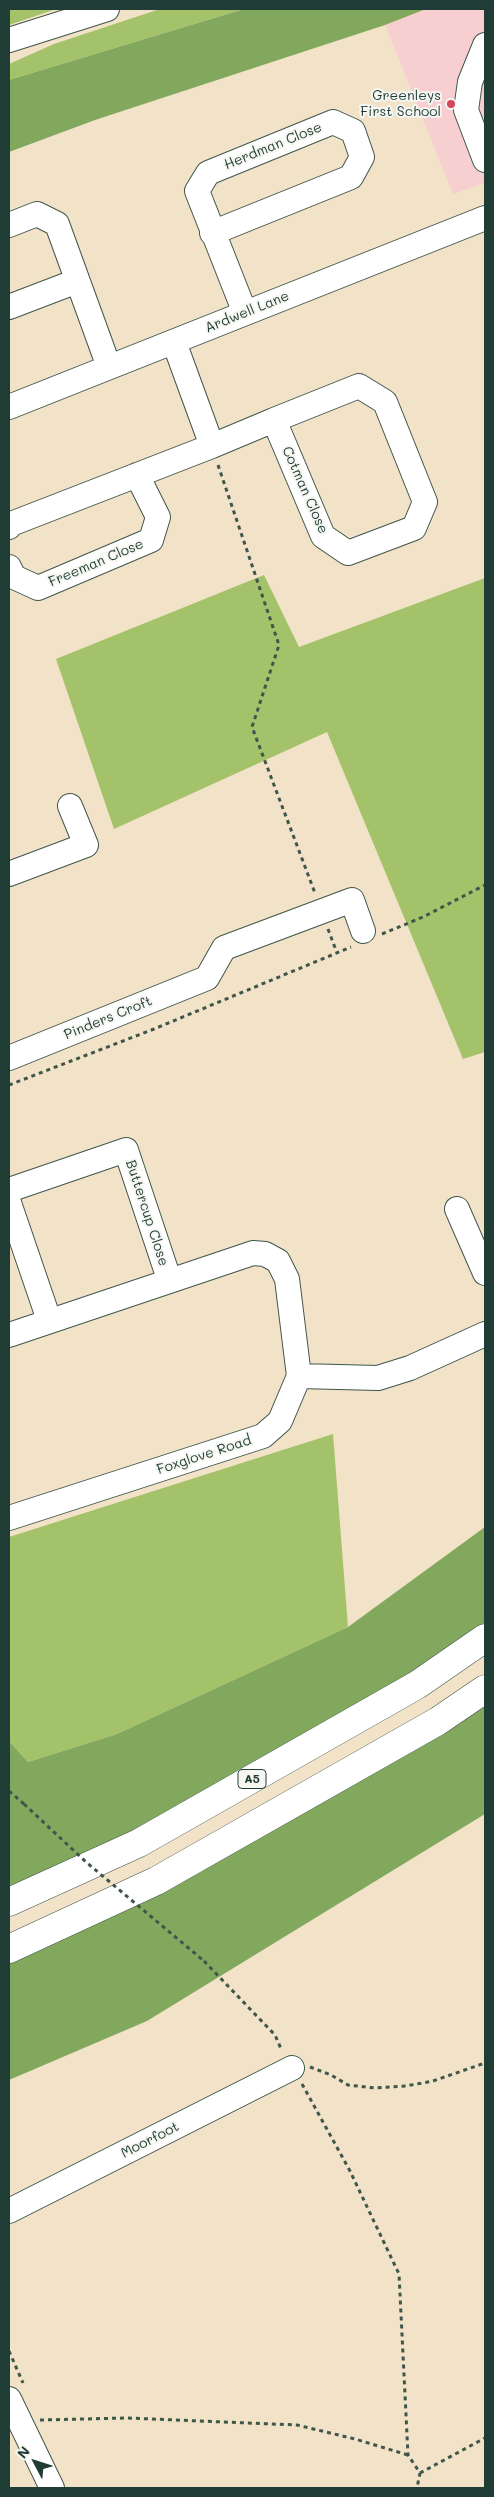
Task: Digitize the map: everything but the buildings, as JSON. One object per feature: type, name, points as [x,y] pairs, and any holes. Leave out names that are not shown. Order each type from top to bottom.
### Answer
[{"type":"highway","name":"A5","points":[[9,1902],[139,1843],[416,1685],[485,1638]]},
{"type":"highway","points":[[9,1949],[156,1881],[438,1722],[485,1689]]},
{"type":"street","points":[[9,40],[107,9]]},
{"type":"street","points":[[485,46],[470,82],[466,110],[485,160]]},
{"type":"street","name":"Herdman Close","points":[[212,233],[351,177],[362,156],[353,130],[334,122],[208,173],[197,191],[212,233],[245,313]]},
{"type":"street","points":[[9,225],[37,214],[57,224],[109,367]]},
{"type":"street","name":"Ardwell Lane","points":[[9,407],[485,218]]},
{"type":"street","points":[[9,307],[77,281]]},
{"type":"street","points":[[9,527],[11,524],[212,446],[174,342]]},
{"type":"street","name":"Cotman Close","points":[[212,446],[274,420],[359,386],[385,402],[425,502],[414,528],[348,553],[323,536],[274,420]]},
{"type":"street","name":"Freeman Close","points":[[9,567],[14,577],[38,588],[151,540],[158,518],[137,475]]},
{"type":"street","points":[[9,874],[86,845],[70,806]]},
{"type":"street","points":[[322,911],[352,900],[366,938]]},
{"type":"street","name":"Pinders Croft","points":[[9,1058],[207,978],[224,948],[322,911]]},
{"type":"street","name":"Buttercup Close","points":[[9,1190],[126,1150],[169,1279]]},
{"type":"street","points":[[9,1203],[49,1320]]},
{"type":"street","points":[[457,1209],[485,1273]]},
{"type":"street","name":"Foxglove Road","points":[[9,1335],[169,1279],[253,1253],[265,1254],[278,1262],[287,1279],[299,1376],[280,1421],[263,1436],[9,1518]]},
{"type":"street","points":[[299,1376],[378,1378],[410,1368],[485,1334]]},
{"type":"street","name":"Moorfoot","points":[[9,2211],[288,2062]]},
{"type":"street","points":[[9,2399],[52,2488]]},
{"type":"path","points":[[212,446],[279,645],[252,728],[337,953]]},
{"type":"path","points":[[9,1086],[154,1030],[337,953],[366,938],[423,917],[485,885]]},
{"type":"path","points":[[9,1791],[86,1862],[204,1961],[276,2035],[288,2062],[350,2171],[398,2274],[408,2456],[420,2473],[417,2488]]},
{"type":"path","points":[[288,2062],[331,2075],[348,2085],[375,2088],[406,2086],[433,2081],[485,2063]]},
{"type":"path","points":[[39,2420],[127,2418],[297,2426],[355,2439],[408,2456]]},
{"type":"path","points":[[420,2473],[485,2438]]},
{"type":"shaded area","name":"Greenleys First School","points":[[426,9],[485,9],[485,183],[453,194],[385,25]]},
{"type":"green space","points":[[9,9],[56,9],[9,25]]},
{"type":"green space","points":[[160,9],[244,9],[9,80],[9,64],[54,44]]},
{"type":"green space","points":[[244,9],[426,9],[385,25],[95,120],[9,152],[9,80]]},
{"type":"green space","points":[[264,575],[299,647],[485,578],[485,1052],[463,1059],[327,732],[114,829],[56,659]]},
{"type":"green space","points":[[333,1434],[348,1627],[117,1734],[28,1762],[9,1741],[9,1537]]},
{"type":"green space","points":[[485,1527],[485,1638],[417,1685],[9,1898],[9,1741],[28,1762],[117,1734],[348,1627]]},
{"type":"green space","points":[[485,1689],[485,1814],[147,2021],[9,2080],[9,1949]]},
{"type":"place","name":"Greenleys First School","points":[[451,104]]}]
